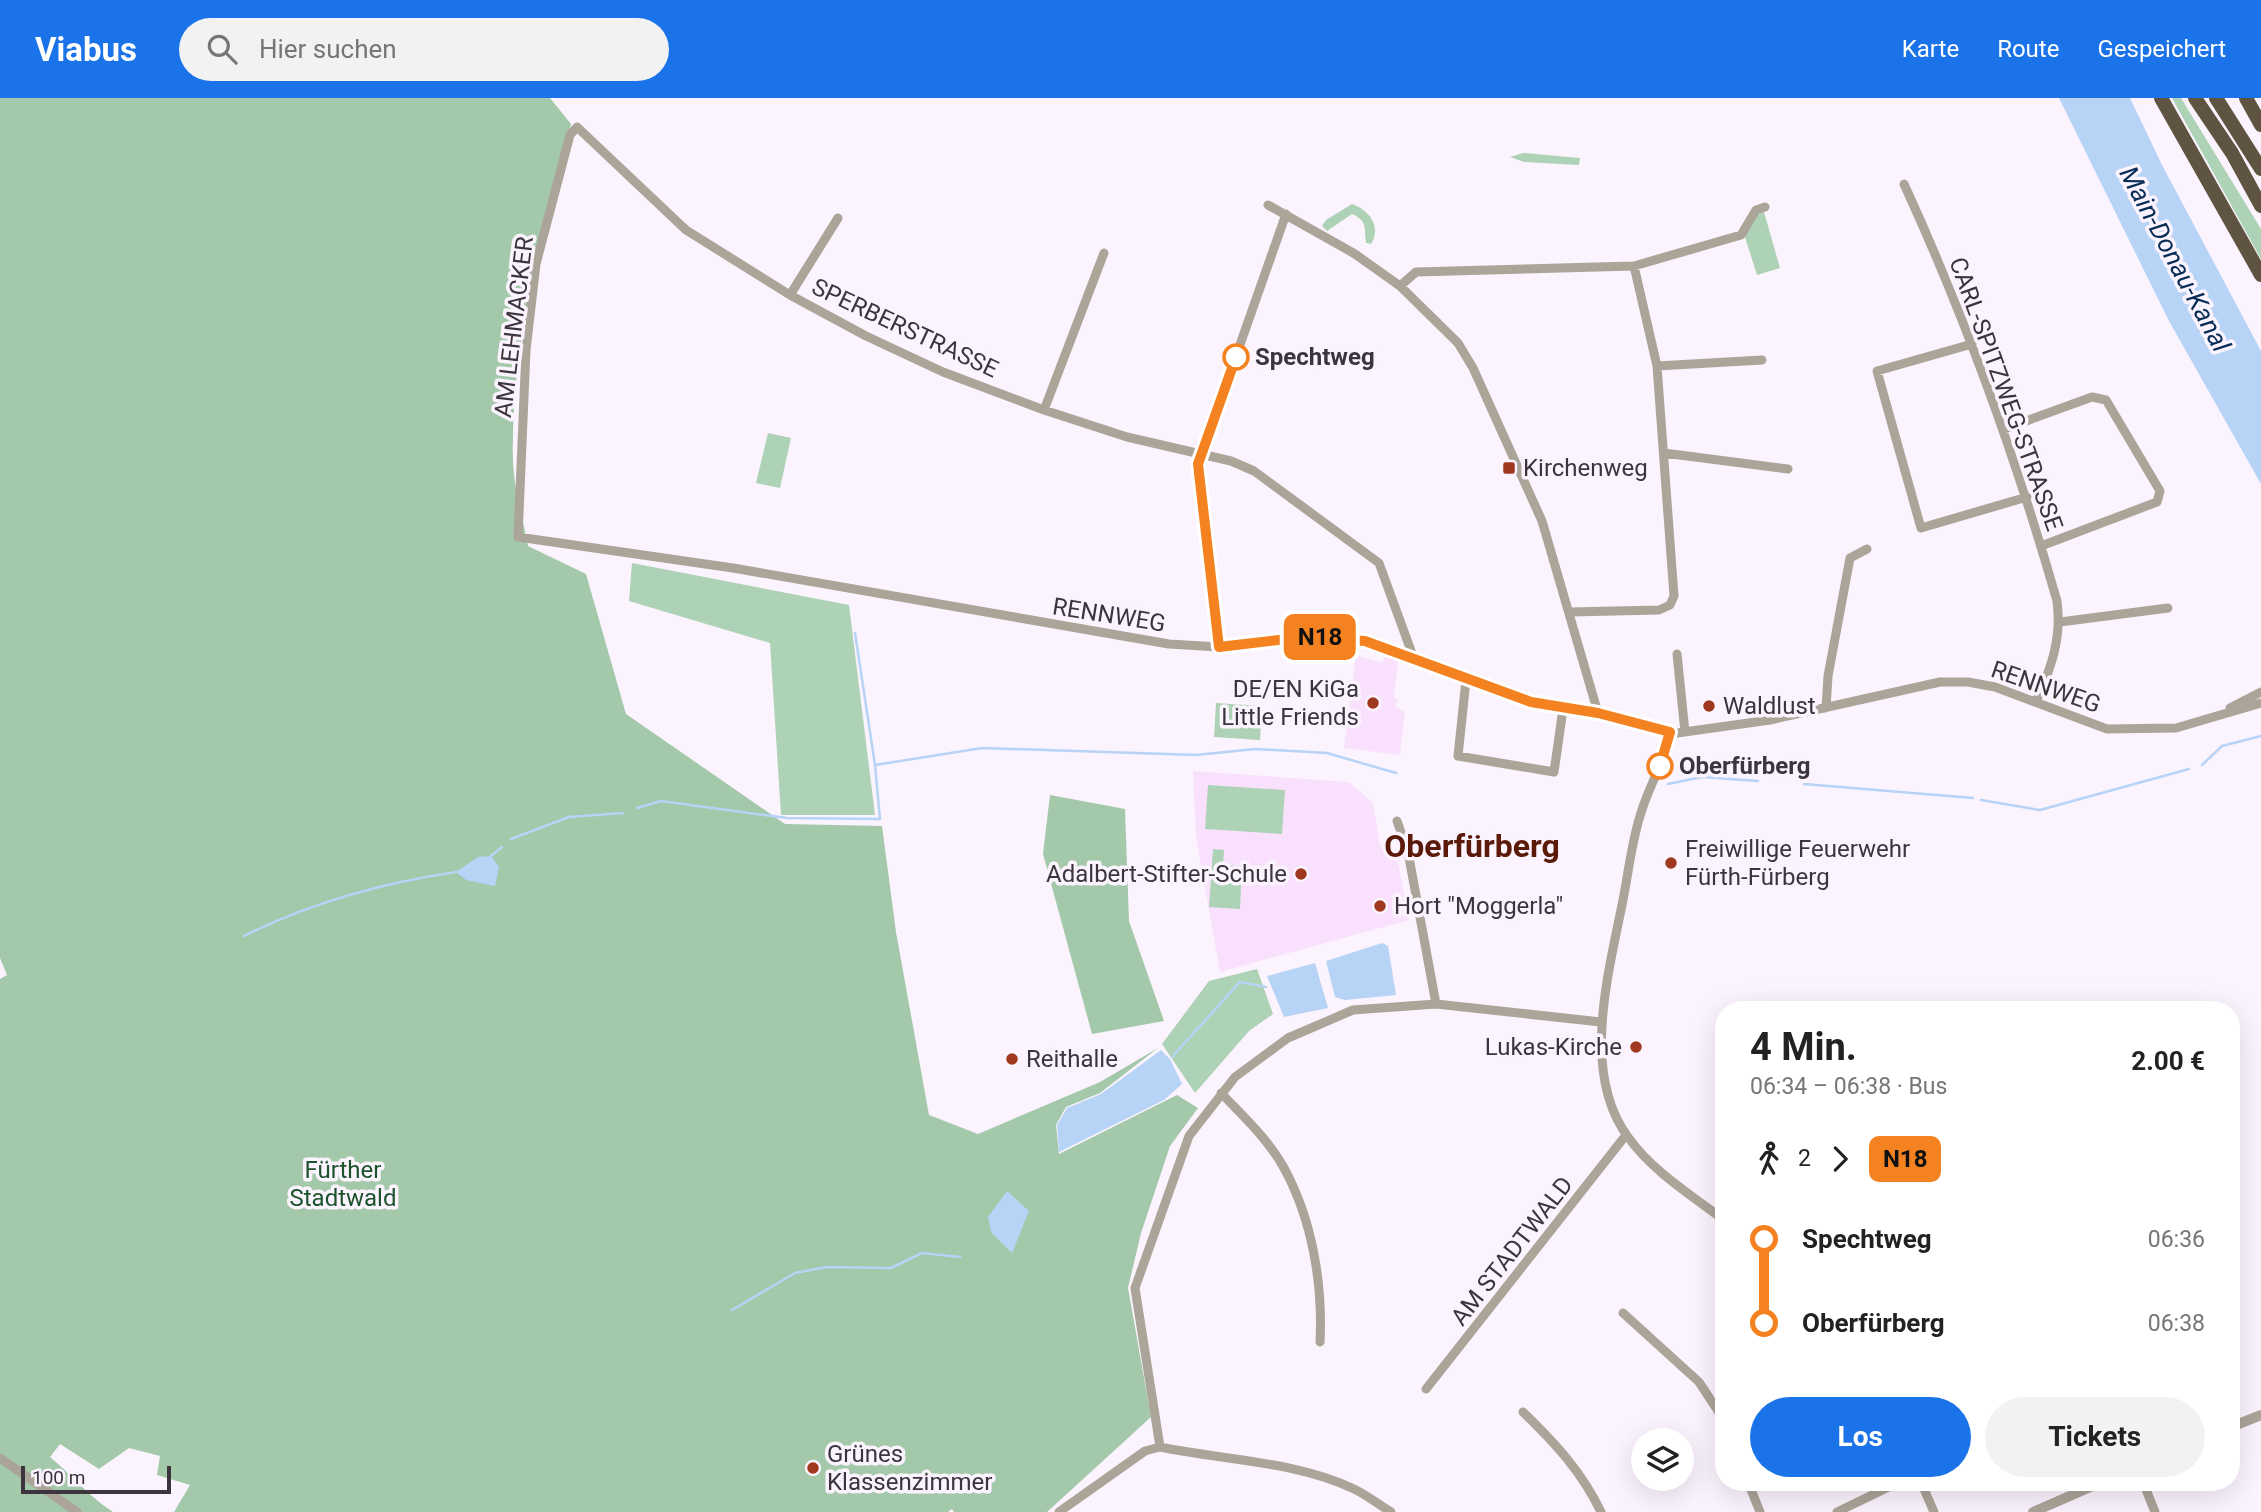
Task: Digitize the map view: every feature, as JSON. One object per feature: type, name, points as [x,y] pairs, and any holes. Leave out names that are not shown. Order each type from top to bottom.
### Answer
[{"type":"highway","points":[[2161,98],[2261,275]]},
{"type":"highway","points":[[2195,98],[2232,153],[2261,206]]},
{"type":"highway","points":[[2217,98],[2261,169]]},
{"type":"highway","points":[[2246,98],[2261,125]]},
{"type":"street","name":"SPERBERSTRASSE","points":[[577,127],[686,230],[790,295],[866,336],[943,372],[1044,410],[1127,437],[1231,461],[1254,471],[1379,564],[1415,659]]},
{"type":"street","name":"AM LEHMACKER","points":[[518,537],[525,363],[536,264],[570,135],[577,127]]},
{"type":"street","name":"CARL-SPITZWEG-STRASSE","points":[[1904,184],[1972,344],[2004,429],[2041,545],[2060,622],[2056,655],[2036,702]]},
{"type":"street","points":[[1268,205],[1355,254],[1401,286],[1458,343],[1473,368],[1542,521],[1598,713]]},
{"type":"street","points":[[1401,286],[1416,272],[1634,266],[1741,235],[1756,210],[1765,207]]},
{"type":"street","points":[[1219,647],[1198,476],[1202,454],[1286,214]]},
{"type":"street","name":"SPERBERSTRASSE","points":[[790,295],[838,218]]},
{"type":"street","points":[[1044,410],[1104,253]]},
{"type":"street","points":[[1570,612],[1659,610],[1671,605],[1674,589],[1657,366],[1634,266]]},
{"type":"street","points":[[1972,344],[1877,371],[1922,528],[2027,497]]},
{"type":"street","points":[[1657,366],[1762,360]]},
{"type":"street","points":[[2004,429],[2092,397],[2106,400],[2160,491],[2157,502],[2041,545]]},
{"type":"street","points":[[1664,453],[1788,470]]},
{"type":"street","name":"RENNWEG","points":[[518,537],[733,568],[1169,644],[1219,647],[1303,637],[1337,637],[1365,641],[1465,680],[1531,702],[1598,713],[1670,732],[1770,720],[1940,682],[1968,682],[1995,687],[2107,729],[2176,727],[2261,703]]},
{"type":"street","points":[[1826,708],[1828,676],[1850,558],[1867,549]]},
{"type":"street","points":[[2060,622],[2168,608]]},
{"type":"street","points":[[1677,653],[1685,732]]},
{"type":"street","points":[[1465,680],[1458,756],[1554,772],[1563,709]]},
{"type":"street","name":"RENNWEG","points":[[2213,717],[2261,692]]},
{"type":"street","points":[[1670,732],[1637,826],[1601,1022],[1603,1070],[1613,1107],[1626,1135],[1652,1164],[1715,1213]]},
{"type":"street","points":[[1397,821],[1408,852],[1436,1004]]},
{"type":"street","points":[[1160,1447],[1135,1288],[1189,1136],[1221,1093],[1261,1056],[1330,1018],[1353,1010],[1436,1004],[1601,1022]]},
{"type":"street","points":[[1221,1093],[1264,1139],[1284,1167],[1298,1197],[1320,1289],[1320,1342]]},
{"type":"street","name":"AM STADTWALD","points":[[1426,1389],[1626,1135]]},
{"type":"street","points":[[1623,1313],[1665,1348],[1699,1382],[1715,1406]]},
{"type":"street","points":[[1523,1412],[1565,1452],[1601,1512]]},
{"type":"street","points":[[2240,1423],[2261,1415]]},
{"type":"street","points":[[1059,1512],[1145,1451],[1160,1447],[1326,1479],[1354,1489],[1391,1512]]},
{"type":"street","points":[[0,1458],[77,1512]]},
{"type":"street","points":[[1752,1491],[1760,1512]]},
{"type":"street","points":[[1837,1512],[1880,1491]]},
{"type":"street","points":[[1925,1491],[1934,1512]]},
{"type":"street","points":[[2033,1512],[2081,1491]]},
{"type":"street","points":[[2147,1491],[2155,1512]]},
{"type":"shaded area","name":"DE/EN KiGa Little Friends","points":[[1356,655],[1382,663],[1385,656],[1398,661],[1394,697],[1398,700],[1395,706],[1405,712],[1400,755],[1344,748]]},
{"type":"shaded area","name":"Adalbert-Stifter-Schule","points":[[1193,771],[1349,782],[1373,803],[1380,844],[1385,852],[1397,857],[1409,920],[1220,972],[1196,837]]},
{"type":"green space","name":"Fürther Stadtwald","points":[[0,98],[550,98],[571,124],[539,249],[522,333],[513,419],[513,462],[528,546],[586,574],[626,714],[785,824],[882,826],[896,932],[929,1115],[978,1134],[1100,1082],[1158,1048],[1100,1093],[1066,1107],[1056,1125],[1059,1154],[1177,1095],[1198,1108],[1170,1146],[1141,1233],[1128,1288],[1151,1417],[1047,1512],[954,1512],[952,1509],[948,1512],[174,1512],[190,1485],[157,1475],[160,1456],[129,1448],[99,1469],[60,1444],[50,1457],[96,1500],[113,1512],[0,1512],[0,979],[7,975],[0,958]]},
{"type":"green space","points":[[2172,98],[2181,98],[2261,229],[2261,259]]},
{"type":"green space","points":[[1523,153],[1580,158],[1579,165],[1524,162],[1510,157]]},
{"type":"green space","points":[[1352,204],[1364,210],[1372,220],[1375,231],[1371,244],[1366,243],[1363,222],[1352,214],[1327,231],[1322,226],[1326,220]]},
{"type":"green space","points":[[1764,212],[1780,268],[1757,275],[1744,234],[1756,215]]},
{"type":"green space","points":[[768,433],[791,438],[780,488],[756,483]]},
{"type":"green space","points":[[632,563],[849,605],[875,815],[781,815],[770,643],[629,601]]},
{"type":"green space","points":[[1216,703],[1262,706],[1260,740],[1214,737]]},
{"type":"green space","points":[[1208,785],[1285,790],[1282,834],[1205,829]]},
{"type":"green space","points":[[1050,795],[1125,809],[1129,921],[1164,1021],[1092,1034],[1043,854]]},
{"type":"green space","points":[[1213,849],[1224,850],[1223,865],[1242,866],[1240,909],[1209,907]]},
{"type":"green space","points":[[1257,969],[1273,1014],[1249,1031],[1195,1093],[1162,1044],[1209,981]]},
{"type":"water","name":"Main-Donau-Kanal","points":[[2059,98],[2130,98],[2162,165],[2261,351],[2261,484],[2169,321]]},
{"type":"water","points":[[491,856],[499,867],[495,886],[466,880],[456,872],[478,857]]},
{"type":"water","points":[[1382,943],[1388,946],[1396,995],[1345,1000],[1335,997],[1326,961]]},
{"type":"water","points":[[1315,963],[1328,1008],[1284,1017],[1267,976]]},
{"type":"water","points":[[1161,1050],[1170,1059],[1182,1084],[1164,1100],[1059,1152],[1057,1125],[1067,1108],[1101,1094]]},
{"type":"water","points":[[1007,1191],[1029,1211],[1012,1253],[991,1232],[988,1217]]},
{"type":"waterway","points":[[855,633],[875,765]]},
{"type":"waterway","points":[[2202,765],[2222,746],[2261,736]]},
{"type":"waterway","points":[[637,808],[661,801],[787,818],[880,819],[875,765],[982,748],[1196,755],[1255,749],[1327,753],[1396,773]]},
{"type":"waterway","points":[[1981,800],[2040,810],[2189,769]]},
{"type":"waterway","points":[[1668,784],[1702,777],[1758,781]]},
{"type":"waterway","points":[[1804,784],[1973,798]]},
{"type":"waterway","points":[[511,839],[569,817],[623,813]]},
{"type":"waterway","points":[[491,856],[502,847]]},
{"type":"waterway","points":[[244,936],[295,913],[348,895],[456,872]]},
{"type":"waterway","points":[[1172,1057],[1240,982],[1266,987]]},
{"type":"waterway","points":[[732,1310],[795,1273],[827,1267],[891,1268],[922,1253],[960,1257]]},
{"type":"bus line","name":"N18","points":[[1236,357],[1198,464],[1219,647],[1303,637],[1337,637],[1365,641],[1465,680],[1531,702],[1598,713],[1670,732],[1660,766]]},
{"type":"place","name":"Spechtweg","points":[[1236,357]]},
{"type":"place","name":"Kirchenweg","points":[[1509,468]]},
{"type":"place","name":"DE/EN KiGa Little Friends","points":[[1373,703]]},
{"type":"place","name":"Waldlust","points":[[1709,706]]},
{"type":"place","name":"Oberfürberg","points":[[1660,766]]},
{"type":"place","name":"Freiwillige Feuerwehr Fürth-Fürberg","points":[[1671,863]]},
{"type":"place","name":"Adalbert-Stifter-Schule","points":[[1301,874]]},
{"type":"place","name":"Hort \"Moggerla\"","points":[[1380,906]]},
{"type":"place","name":"Lukas-Kirche","points":[[1636,1047]]},
{"type":"place","name":"Reithalle","points":[[1012,1059]]},
{"type":"place","name":"Grünes Klassenzimmer","points":[[813,1468]]},
{"type":"district","name":"Oberfürberg","points":[[1472,846]]}]
